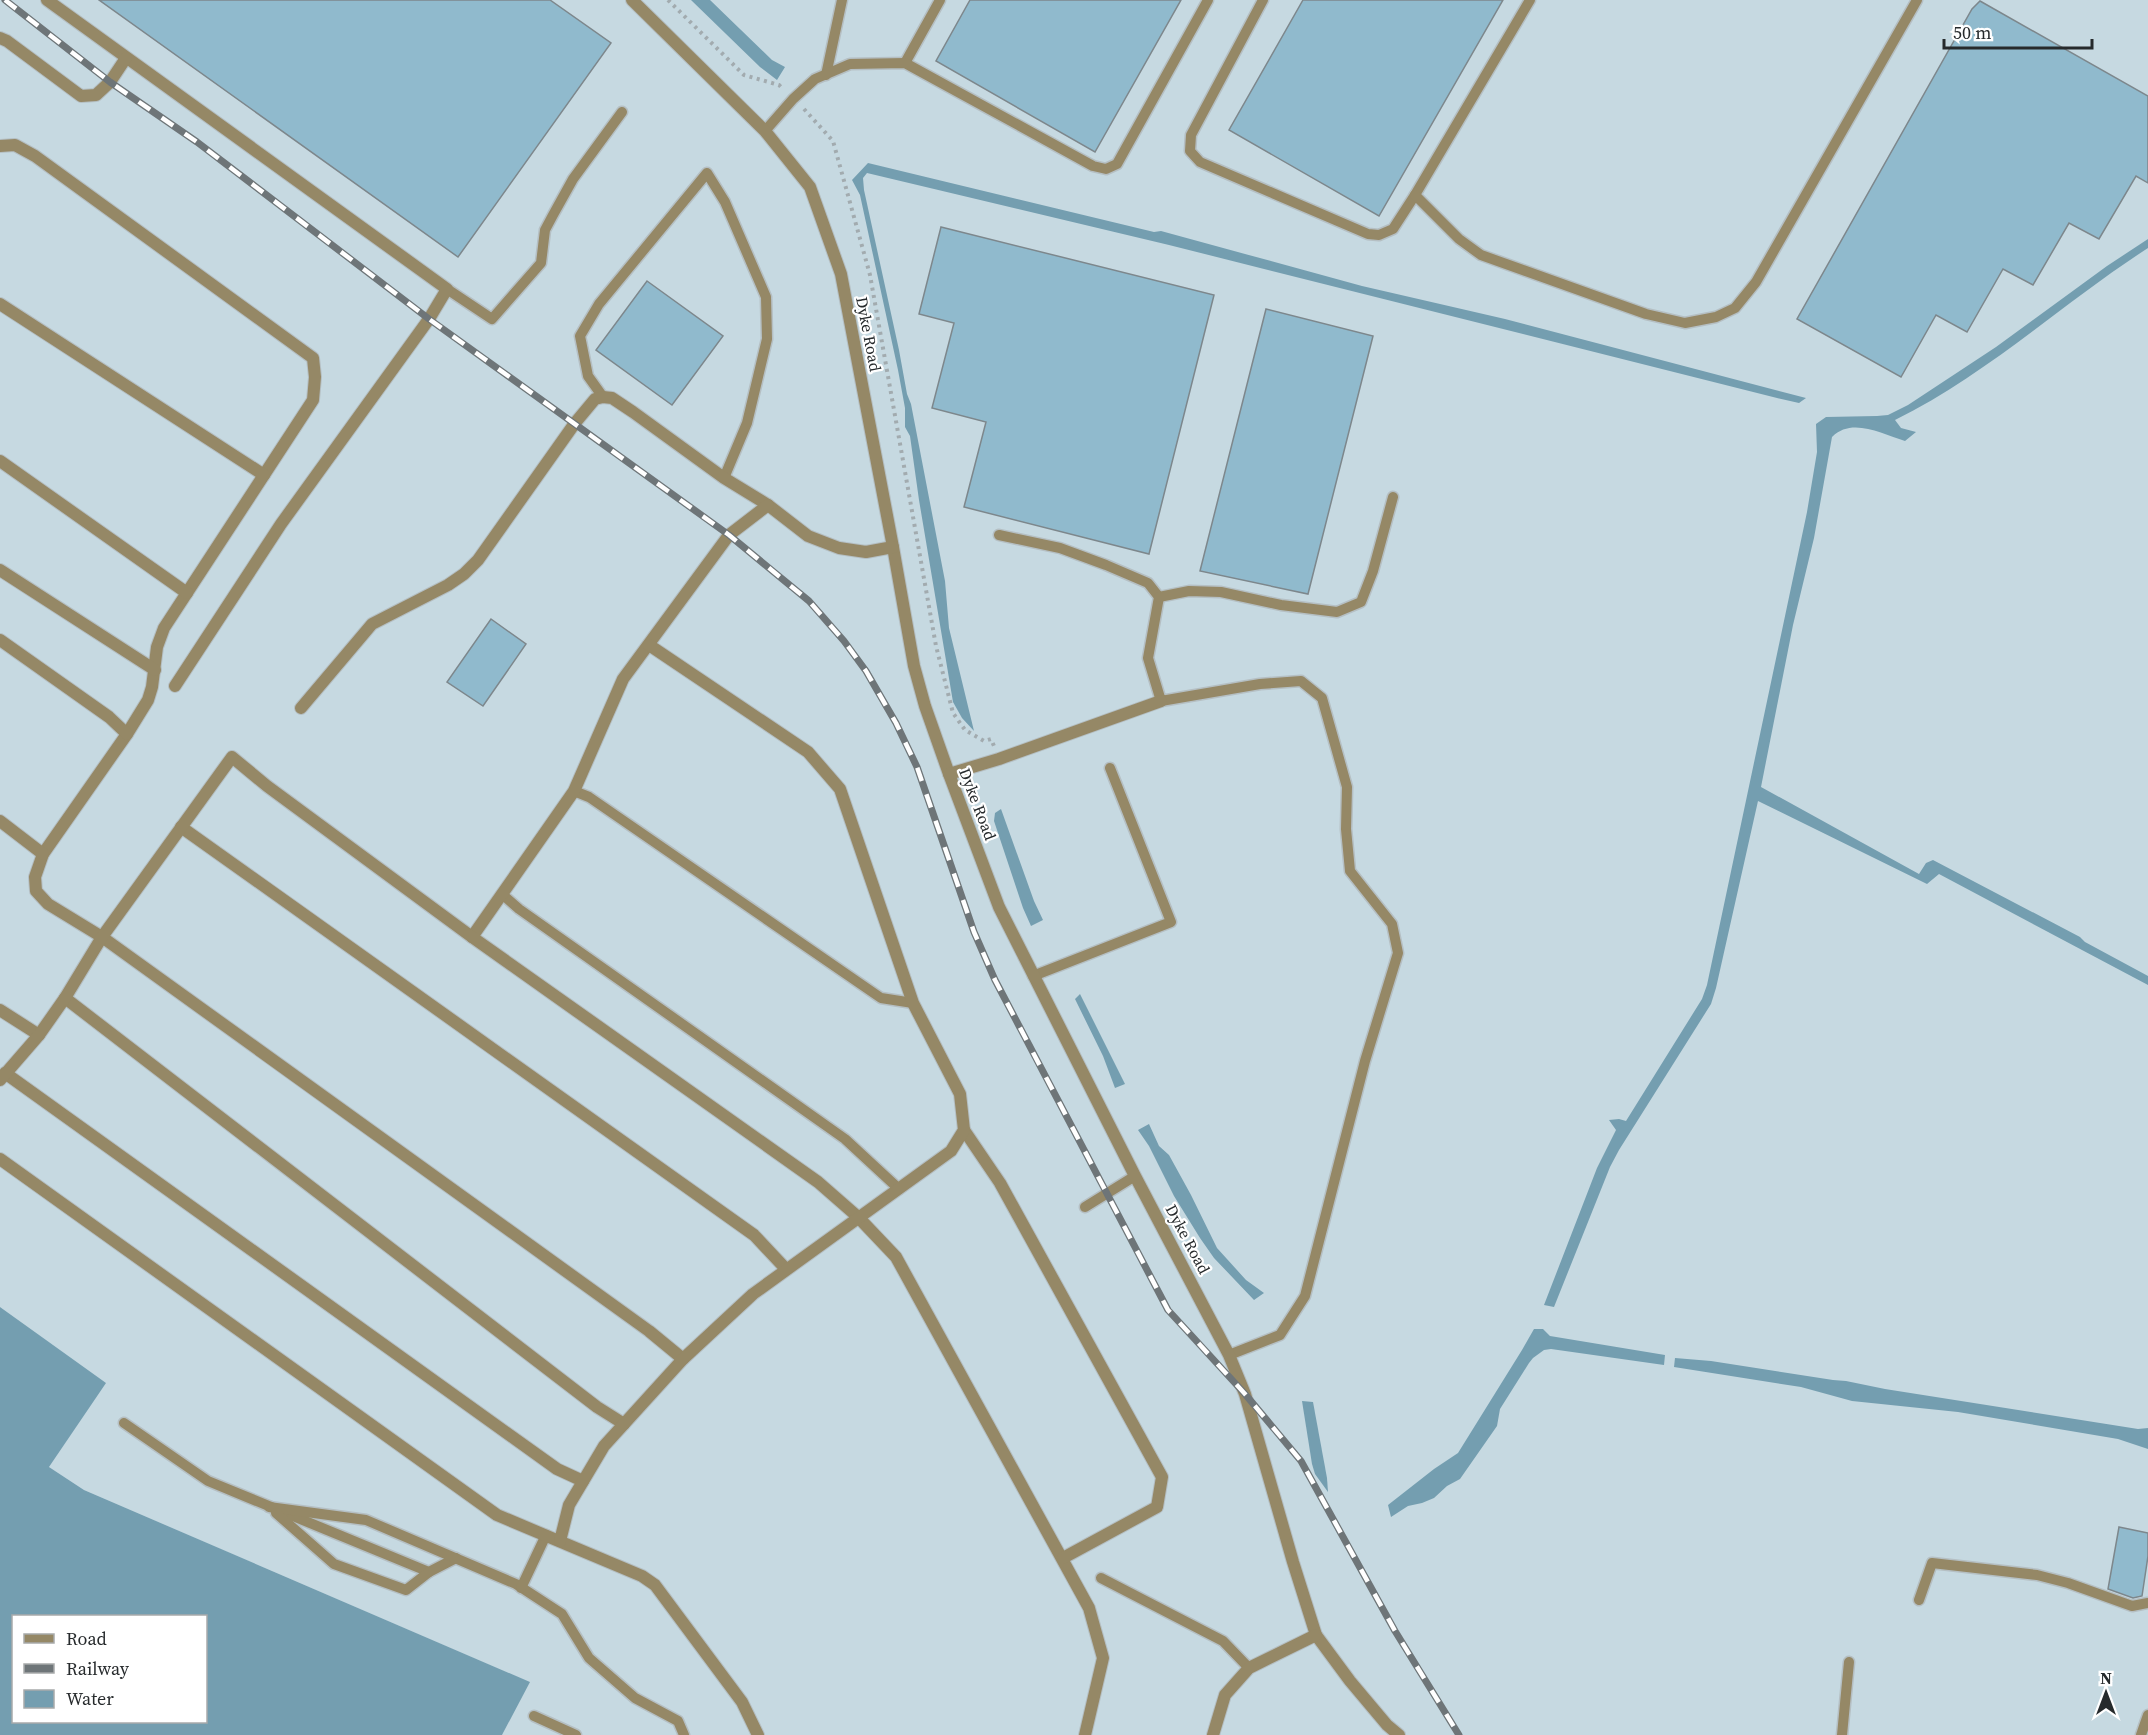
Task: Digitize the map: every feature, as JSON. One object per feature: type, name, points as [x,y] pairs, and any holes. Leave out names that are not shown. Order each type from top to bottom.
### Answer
[{"type":"street","points":[[47,0],[447,290],[429,320],[281,524],[175,686]]},
{"type":"street","name":"Dyke Road","points":[[632,0],[765,131],[810,187],[841,274],[914,666],[925,706],[999,907],[1135,1176],[1229,1355],[1245,1394],[1293,1563],[1317,1635],[1350,1681],[1387,1725],[1400,1735]]},
{"type":"street","points":[[0,39],[7,41],[81,96],[96,95],[110,82],[126,58]]},
{"type":"street","points":[[0,146],[15,145],[35,156],[313,358],[315,377],[313,400],[164,628],[157,647],[155,670],[148,700],[127,734],[43,854],[35,877],[36,891],[48,904],[102,937],[649,1331],[683,1359]]},
{"type":"street","points":[[0,304],[264,475]]},
{"type":"street","points":[[301,708],[372,624],[388,614],[422,600],[464,574],[484,551],[575,423],[595,399],[603,397],[612,399],[633,412],[724,478],[768,505],[807,536],[839,548],[866,552],[893,547]]},
{"type":"street","points":[[0,461],[187,593]]},
{"type":"street","points":[[471,937],[574,791],[623,679],[729,534],[768,505]]},
{"type":"street","points":[[0,570],[155,670]]},
{"type":"street","points":[[0,640],[109,717],[127,734]]},
{"type":"street","points":[[649,645],[808,752],[840,789],[913,1003],[960,1094],[964,1130],[1000,1183],[1162,1477],[1157,1507],[1063,1558]]},
{"type":"street","points":[[949,774],[999,759],[1161,701]]},
{"type":"street","points":[[583,1481],[557,1469],[2,1077],[39,1035],[65,998],[102,937],[232,756],[277,793],[471,937],[818,1182],[858,1217],[896,1257],[1089,1608],[1103,1658],[1085,1735]]},
{"type":"street","points":[[0,820],[43,854]]},
{"type":"street","points":[[181,827],[754,1235],[786,1269]]},
{"type":"street","points":[[65,998],[597,1407],[624,1424]]},
{"type":"street","points":[[0,1010],[39,1035]]},
{"type":"street","points":[[560,1541],[569,1504],[604,1446],[683,1359],[753,1294],[951,1151],[964,1130]]},
{"type":"street","points":[[0,1159],[497,1515],[642,1576],[656,1585],[742,1702],[758,1735]]},
{"type":"street","points":[[1213,1735],[1225,1695],[1249,1668],[1317,1635]]},
{"type":"lane","points":[[826,75],[842,0]]},
{"type":"lane","points":[[905,63],[940,0]]},
{"type":"lane","points":[[765,131],[815,79],[850,64],[905,63],[1093,166],[1106,169],[1117,164],[1208,0]]},
{"type":"lane","points":[[1263,0],[1191,135],[1190,151],[1200,162],[1368,234],[1379,236],[1393,229],[1415,195],[1530,0]]},
{"type":"lane","points":[[1415,195],[1459,239],[1481,255],[1646,315],[1685,323],[1716,317],[1735,308],[1756,282],[1917,0]]},
{"type":"lane","points":[[447,290],[492,319],[541,263],[545,230],[553,215],[573,179],[622,112]]},
{"type":"lane","points":[[603,397],[588,376],[580,336],[599,304],[707,172],[725,202],[766,297],[767,339],[747,423],[724,478]]},
{"type":"lane","points":[[1159,597],[1189,591],[1221,592],[1281,605],[1337,612],[1361,602],[1373,571],[1393,497]]},
{"type":"lane","points":[[999,535],[1060,548],[1148,583],[1159,597],[1148,658],[1161,701],[1260,684],[1301,681],[1322,698],[1347,787],[1346,829],[1350,872],[1392,924],[1398,953],[1365,1061],[1305,1296],[1280,1335],[1229,1355]]},
{"type":"lane","points":[[1033,976],[1171,922],[1110,768]]},
{"type":"lane","points":[[574,791],[589,797],[881,998],[913,1003]]},
{"type":"lane","points":[[502,894],[519,909],[845,1139],[899,1189]]},
{"type":"lane","points":[[1085,1207],[1135,1176]]},
{"type":"lane","points":[[124,1423],[208,1481],[429,1572]]},
{"type":"lane","points":[[269,1507],[366,1520],[521,1588],[562,1614],[589,1658],[634,1698],[678,1721],[684,1735]]},
{"type":"lane","points":[[269,1507],[334,1564],[406,1590],[429,1572],[456,1558]]},
{"type":"lane","points":[[521,1588],[546,1535]]},
{"type":"lane","points":[[1919,1600],[1932,1563],[2037,1575],[2068,1583],[2132,1606],[2148,1604]]},
{"type":"lane","points":[[1101,1578],[1224,1641],[1249,1668]]},
{"type":"lane","points":[[1842,1735],[1849,1662]]},
{"type":"lane","points":[[2141,1735],[2148,1715]]},
{"type":"lane","points":[[534,1716],[576,1735]]},
{"type":"shaded area","points":[[0,0],[2148,0],[2148,1735],[502,1735],[529,1682],[84,1490],[49,1467],[105,1383],[0,1307]]},
{"type":"water","points":[[691,0],[710,0],[772,60],[785,67],[777,80],[760,67]]},
{"type":"water","points":[[868,163],[1154,232],[1161,231],[1362,286],[1505,319],[1806,398],[1799,403],[1777,398],[1169,245],[867,173],[863,178],[864,190],[911,404],[945,581],[949,628],[974,731],[962,718],[953,702],[910,436],[905,427],[905,408],[898,370],[860,195],[852,180]]},
{"type":"water","points":[[2148,239],[2148,248],[1993,360],[1929,402],[1895,420],[1901,428],[1916,432],[1905,441],[1877,431],[1858,428],[1840,431],[1832,437],[1814,538],[1793,625],[1761,787],[1919,874],[1926,863],[1933,860],[2080,937],[2085,942],[2148,976],[2148,985],[1939,874],[1927,884],[1758,801],[1711,1004],[1610,1167],[1554,1307],[1544,1305],[1597,1168],[1616,1130],[1609,1120],[1626,1121],[1702,999],[1707,985],[1807,512],[1817,452],[1816,424],[1826,417],[1888,415],[1908,405],[1996,347]]},
{"type":"water","points":[[1001,809],[1043,920],[1031,926],[994,821],[995,813]]},
{"type":"water","points":[[1080,994],[1125,1084],[1115,1088],[1103,1056],[1075,999]]},
{"type":"water","points":[[1149,1124],[1159,1146],[1169,1155],[1191,1195],[1217,1248],[1246,1280],[1264,1293],[1254,1300],[1214,1258],[1174,1196],[1149,1146],[1138,1130]]},
{"type":"water","points":[[0,1307],[106,1383],[49,1467],[84,1490],[530,1682],[502,1735],[0,1735]]},
{"type":"water","points":[[1534,1329],[1543,1329],[1550,1336],[1665,1355],[1664,1365],[1551,1349],[1544,1350],[1529,1363],[1500,1409],[1497,1426],[1460,1479],[1447,1486],[1434,1498],[1408,1506],[1391,1517],[1388,1505],[1458,1453]]},
{"type":"water","points":[[1675,1358],[1711,1361],[1846,1381],[2138,1429],[2148,1428],[2148,1449],[2118,1439],[1958,1412],[1852,1401],[1801,1387],[1674,1367]]},
{"type":"water","points":[[1302,1401],[1313,1402],[1328,1492],[1315,1474],[1312,1464]]},
{"type":"building","points":[[99,0],[550,0],[611,43],[458,257]]},
{"type":"building","points":[[970,0],[1181,0],[1095,152],[936,61]]},
{"type":"building","points":[[1303,0],[1503,0],[1379,216],[1229,130]]},
{"type":"building","points":[[1980,1],[2148,96],[2148,183],[2136,176],[2099,239],[2069,223],[2033,285],[2003,269],[1967,332],[1936,315],[1901,377],[1797,319],[1972,9]]},
{"type":"building","points":[[941,227],[1214,295],[1149,554],[964,507],[986,422],[932,408],[954,323],[919,314]]},
{"type":"building","points":[[647,281],[723,336],[672,405],[596,350]]},
{"type":"building","points":[[1266,309],[1373,336],[1308,594],[1200,571]]},
{"type":"building","points":[[491,619],[526,644],[483,706],[447,682]]},
{"type":"building","points":[[2119,1527],[2148,1533],[2148,1556],[2142,1596],[2133,1598],[2108,1589]]},
{"type":"railway","points":[[5,0],[110,82],[197,142],[429,319],[729,535],[809,601],[844,641],[866,671],[896,723],[917,767],[974,932],[995,980],[1168,1310],[1245,1394],[1301,1461],[1395,1631],[1459,1735]]}]
